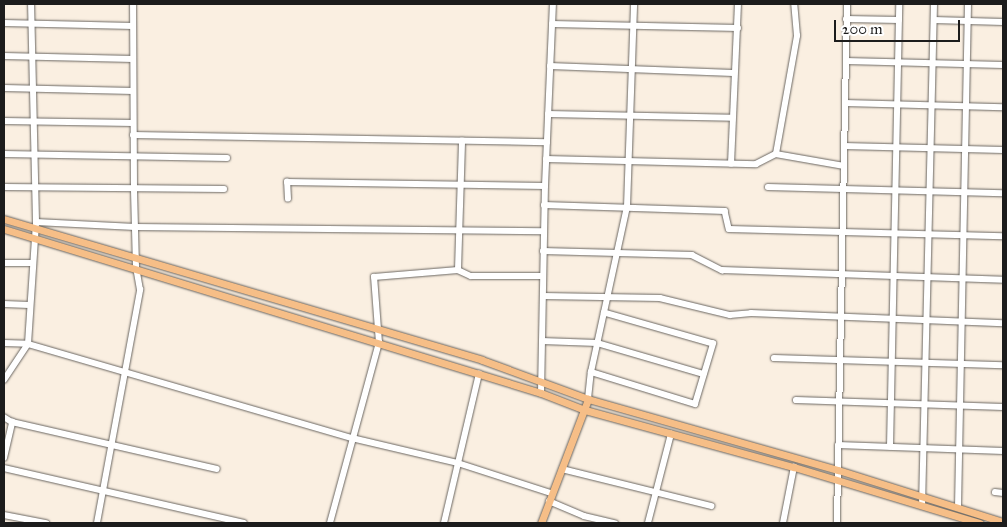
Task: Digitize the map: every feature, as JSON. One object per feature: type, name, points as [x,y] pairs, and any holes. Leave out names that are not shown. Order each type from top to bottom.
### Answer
[{"type":"main road","points":[[4,219],[36,225],[135,257],[376,329],[588,399],[838,470],[1003,522]]},
{"type":"main road","points":[[4,229],[541,393],[585,410],[838,480],[922,506],[957,520],[980,523]]},
{"type":"main road","points":[[540,523],[588,399]]},
{"type":"main road","points":[[957,520],[958,507]]},
{"type":"street","points":[[4,380],[28,344],[31,263],[36,239],[36,155],[31,89],[31,4]]},
{"type":"street","points":[[97,523],[102,492],[114,444],[140,290],[135,257],[133,4]]},
{"type":"street","points":[[541,393],[544,205],[553,4]]},
{"type":"street","points":[[588,399],[591,372],[627,207],[634,4]]},
{"type":"street","points":[[731,164],[733,73],[738,28],[738,4]]},
{"type":"street","points":[[776,154],[797,36],[794,4]]},
{"type":"street","points":[[837,523],[847,4]]},
{"type":"street","points":[[890,447],[899,4]]},
{"type":"street","points":[[922,506],[927,363],[934,4]]},
{"type":"street","points":[[958,507],[968,4]]},
{"type":"street","points":[[846,19],[899,20]]},
{"type":"street","points":[[934,20],[1003,22]]},
{"type":"street","points":[[4,23],[133,26]]},
{"type":"street","points":[[552,24],[738,28]]},
{"type":"street","points":[[4,56],[133,59]]},
{"type":"street","points":[[846,61],[1003,64]]},
{"type":"street","points":[[550,66],[733,73]]},
{"type":"street","points":[[4,88],[133,91]]},
{"type":"street","points":[[845,103],[1003,106]]},
{"type":"street","points":[[548,114],[732,118]]},
{"type":"street","points":[[4,121],[133,123]]},
{"type":"street","points":[[133,135],[547,142]]},
{"type":"street","points":[[458,270],[462,141]]},
{"type":"street","points":[[844,146],[1003,150]]},
{"type":"street","points":[[4,154],[227,158]]},
{"type":"street","points":[[546,159],[756,164],[776,154],[844,166]]},
{"type":"street","points":[[288,199],[287,182],[545,186]]},
{"type":"street","points":[[4,187],[224,190]]},
{"type":"street","points":[[768,187],[1003,193]]},
{"type":"street","points":[[544,205],[725,211],[729,229],[1003,236]]},
{"type":"street","points":[[36,225],[544,231]]},
{"type":"street","points":[[544,251],[692,255],[722,270],[1003,280]]},
{"type":"street","points":[[4,263],[31,263]]},
{"type":"street","points":[[330,523],[379,343],[376,329],[374,277],[458,270],[471,276],[543,276]]},
{"type":"street","points":[[543,296],[660,298],[730,316],[893,318],[1003,323]]},
{"type":"street","points":[[4,304],[29,305]]},
{"type":"street","points":[[591,372],[695,404],[713,344],[604,313]]},
{"type":"street","points":[[542,341],[597,343],[704,374]]},
{"type":"street","points":[[4,343],[28,344],[352,438],[458,463],[550,497],[584,516],[615,523]]},
{"type":"street","points":[[774,358],[1003,365]]},
{"type":"street","points":[[444,523],[479,374]]},
{"type":"street","points":[[796,400],[1003,407]]},
{"type":"street","points":[[4,416],[12,422],[217,469]]},
{"type":"street","points":[[4,458],[12,422]]},
{"type":"street","points":[[648,523],[671,434]]},
{"type":"street","points":[[838,445],[1003,451]]},
{"type":"street","points":[[783,523],[794,467]]},
{"type":"street","points":[[4,468],[102,492],[244,523]]},
{"type":"street","points":[[562,469],[712,506]]},
{"type":"street","points":[[995,492],[1003,493]]},
{"type":"street","points":[[4,514],[46,523]]}]
